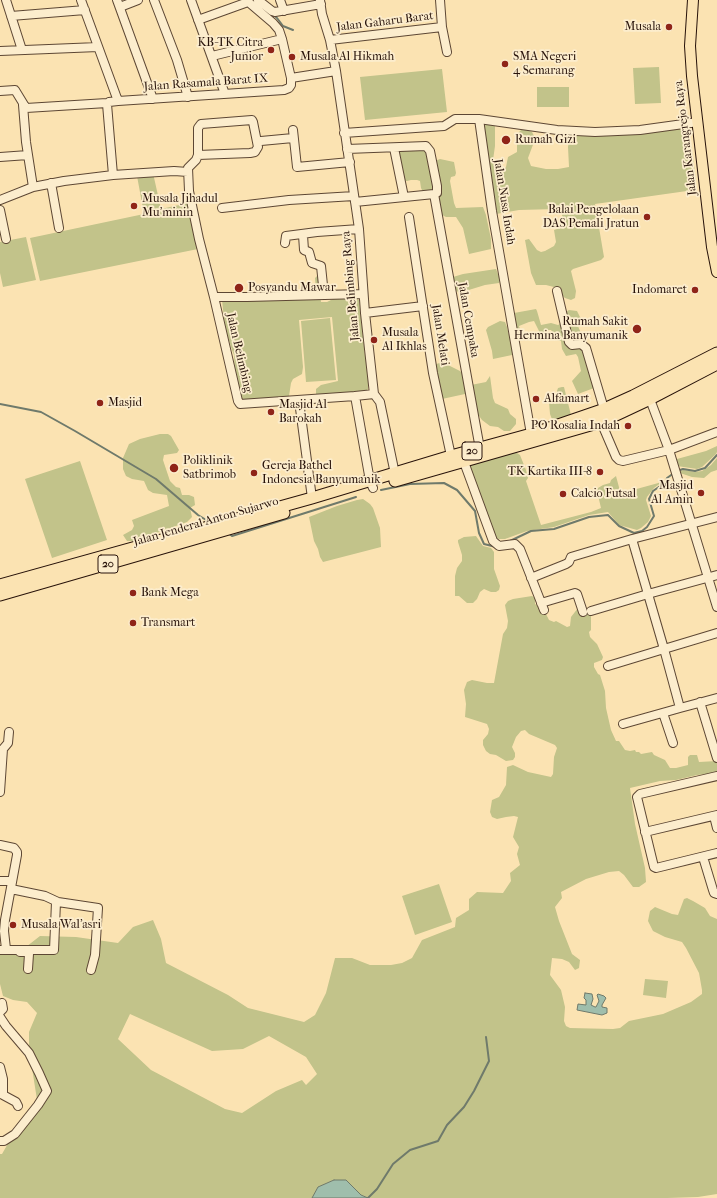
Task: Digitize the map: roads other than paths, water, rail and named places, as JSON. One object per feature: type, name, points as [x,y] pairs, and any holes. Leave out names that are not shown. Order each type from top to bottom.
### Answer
[{"type":"highway","name":"Jalan Jenderal Anton Sujarwo","points":[[0,595],[312,498],[464,462],[601,422],[717,353]]},
{"type":"highway","name":"Jalan Jenderal Anton Sujarwo","points":[[0,585],[215,529],[371,484],[395,474],[451,456],[531,434],[648,395],[717,364]]},
{"type":"main road","name":"Jalan Karangrejo Raya","points":[[693,0],[690,46],[692,76],[712,246],[717,272]]},
{"type":"street","points":[[6,0],[22,50]]},
{"type":"street","points":[[82,0],[118,101]]},
{"type":"street","points":[[138,0],[119,3],[153,99]]},
{"type":"street","points":[[154,0],[177,60],[188,97]]},
{"type":"street","points":[[191,0],[225,94]]},
{"type":"street","points":[[258,0],[272,11],[276,12],[321,2]]},
{"type":"street","points":[[280,0],[284,11]]},
{"type":"street","name":"Jalan Gaharu Barat","points":[[440,0],[442,27],[447,52]]},
{"type":"street","points":[[198,20],[247,1],[279,30],[291,80]]},
{"type":"street","name":"Jalan Belimbing Raya","points":[[321,2],[322,14],[330,40],[336,72],[344,133],[350,162],[359,230],[363,294],[374,394],[380,402],[395,474]]},
{"type":"street","points":[[11,16],[85,10]]},
{"type":"street","name":"Jalan Gaharu Barat","points":[[330,40],[442,27]]},
{"type":"street","points":[[212,56],[282,38]]},
{"type":"street","points":[[0,50],[98,47]]},
{"type":"street","name":"Jalan Rasamala Barat IX","points":[[23,105],[26,108],[30,108],[284,90],[289,88],[291,80],[336,72]]},
{"type":"street","points":[[0,91],[15,90],[23,105],[26,142],[33,187]]},
{"type":"street","points":[[107,103],[113,175]]},
{"type":"street","points":[[344,133],[444,126],[455,119],[480,119],[558,130],[595,132],[640,130],[698,122]]},
{"type":"street","name":"Jalan Nusa Indah","points":[[480,119],[496,233],[531,434]]},
{"type":"street","points":[[198,154],[250,154],[255,152],[258,147],[252,120],[201,124],[198,128],[198,154],[194,164],[189,166],[189,191],[201,251],[214,297],[363,294]]},
{"type":"street","points":[[261,141],[293,134],[297,167],[350,162]]},
{"type":"street","name":"Jalan Cempaka","points":[[394,148],[426,146],[430,151],[438,186],[437,193],[434,194],[480,449]]},
{"type":"street","points":[[347,149],[394,148],[404,197]]},
{"type":"street","points":[[0,157],[28,155]]},
{"type":"street","points":[[0,200],[33,187],[51,183],[113,175],[174,171],[188,172]]},
{"type":"street","points":[[51,183],[59,228]]},
{"type":"street","points":[[222,208],[289,200],[404,197],[434,194]]},
{"type":"street","points":[[0,210],[6,239]]},
{"type":"street","name":"Jalan Melati","points":[[409,217],[433,373],[451,456]]},
{"type":"street","points":[[285,243],[286,236],[317,232],[359,230]]},
{"type":"street","points":[[303,235],[304,250],[309,252],[312,263],[321,266],[324,295]]},
{"type":"street","points":[[557,291],[569,342],[572,345],[581,344],[586,348],[604,409]]},
{"type":"street","name":"Jalan Belimbing","points":[[214,297],[239,403],[355,396]]},
{"type":"street","points":[[365,313],[423,306]]},
{"type":"street","points":[[371,484],[355,396],[374,394]]},
{"type":"street","points":[[648,395],[669,450],[692,523],[713,577],[717,607]]},
{"type":"street","points":[[299,400],[312,498]]},
{"type":"street","points":[[601,422],[616,457],[623,461],[669,450],[717,432]]},
{"type":"street","points":[[464,462],[493,542],[503,545],[515,544],[520,549],[543,606],[575,593],[587,612],[713,577]]},
{"type":"street","points":[[531,578],[566,564],[569,562],[570,557],[717,517]]},
{"type":"street","points":[[632,539],[680,708]]},
{"type":"street","points":[[608,666],[717,633]]},
{"type":"street","points":[[623,724],[717,698]]},
{"type":"street","points":[[700,702],[717,758]]},
{"type":"street","points":[[663,713],[673,743]]},
{"type":"street","points":[[0,792],[3,749],[8,743],[9,732]]},
{"type":"street","points":[[717,776],[638,795],[637,797],[653,865],[656,868],[717,853]]},
{"type":"street","points":[[645,832],[716,816],[717,828]]},
{"type":"street","points":[[0,845],[14,848],[17,852],[12,885],[4,920],[6,949]]},
{"type":"street","points":[[702,857],[714,893],[717,894]]},
{"type":"street","points":[[0,881],[45,896],[56,902],[98,908],[95,955],[91,970]]},
{"type":"street","points":[[6,949],[54,950],[56,902]]},
{"type":"street","points":[[6,949],[14,952],[28,952],[28,970]]},
{"type":"street","points":[[0,1012],[3,1009],[2,1003]]},
{"type":"street","points":[[0,1017],[29,1053],[47,1092],[15,1134],[4,1141],[0,1141]]},
{"type":"street","points":[[18,1040],[25,1042],[31,1049],[46,1078]]},
{"type":"street","points":[[0,1067],[3,1079],[3,1095],[16,1102],[18,1106]]},
{"type":"waterway","points":[[272,14],[283,26],[293,30]]},
{"type":"waterway","points":[[0,404],[41,412],[75,431],[156,479],[198,515],[211,523]]},
{"type":"waterway","points":[[677,471],[683,469],[695,471],[705,468],[717,455]]},
{"type":"waterway","points":[[510,541],[531,531],[554,529],[589,517],[608,515],[619,526],[634,533],[642,531],[647,527],[654,516],[649,499],[653,491],[666,482],[667,478],[674,473]]},
{"type":"waterway","points":[[381,490],[410,484],[444,483],[457,490],[475,511],[479,533],[484,544],[496,547]]},
{"type":"waterway","points":[[228,533],[232,536],[356,497]]},
{"type":"waterway","points":[[368,1198],[377,1189],[393,1164],[410,1150],[438,1141],[447,1125],[464,1107],[489,1061],[486,1037]]},
{"type":"place","name":"Musala","points":[[669,27]]},
{"type":"place","name":"KB-TK Citra Junior","points":[[271,50]]},
{"type":"place","name":"Musala Al Hikmah","points":[[292,57]]},
{"type":"place","name":"SMA Negeri 4 Semarang","points":[[505,64]]},
{"type":"place","name":"Rumah Gizi","points":[[506,140]]},
{"type":"place","name":"Musala Jihadul Mu'minin","points":[[134,206]]},
{"type":"place","name":"Balai Pengelolaan DAS Pemali Jratun","points":[[647,217]]},
{"type":"place","name":"Posyandu Mawar","points":[[239,288]]},
{"type":"place","name":"Indomaret","points":[[695,290]]},
{"type":"place","name":"Rumah Sakit Hermina Banyumanik","points":[[637,329]]},
{"type":"place","name":"Musala Al Ikhlas","points":[[374,340]]},
{"type":"place","name":"Alfamart","points":[[536,399]]},
{"type":"place","name":"Masjid","points":[[100,403]]},
{"type":"place","name":"Masjid Al Barokah","points":[[271,412]]},
{"type":"place","name":"PO Rosalia Indah","points":[[628,426]]},
{"type":"place","name":"Poliklinik Satbrimob","points":[[174,468]]},
{"type":"place","name":"TK Kartika III-8","points":[[600,472]]},
{"type":"place","name":"Gereja Bathel Indonesia Banyumanik","points":[[254,473]]},
{"type":"place","name":"Masjid Al Amin","points":[[701,493]]},
{"type":"place","name":"Calcio Futsal","points":[[563,494]]},
{"type":"place","name":"Bank Mega","points":[[133,593]]},
{"type":"place","name":"Transmart","points":[[133,623]]},
{"type":"place","name":"Musala Wal'asri","points":[[13,925]]}]
